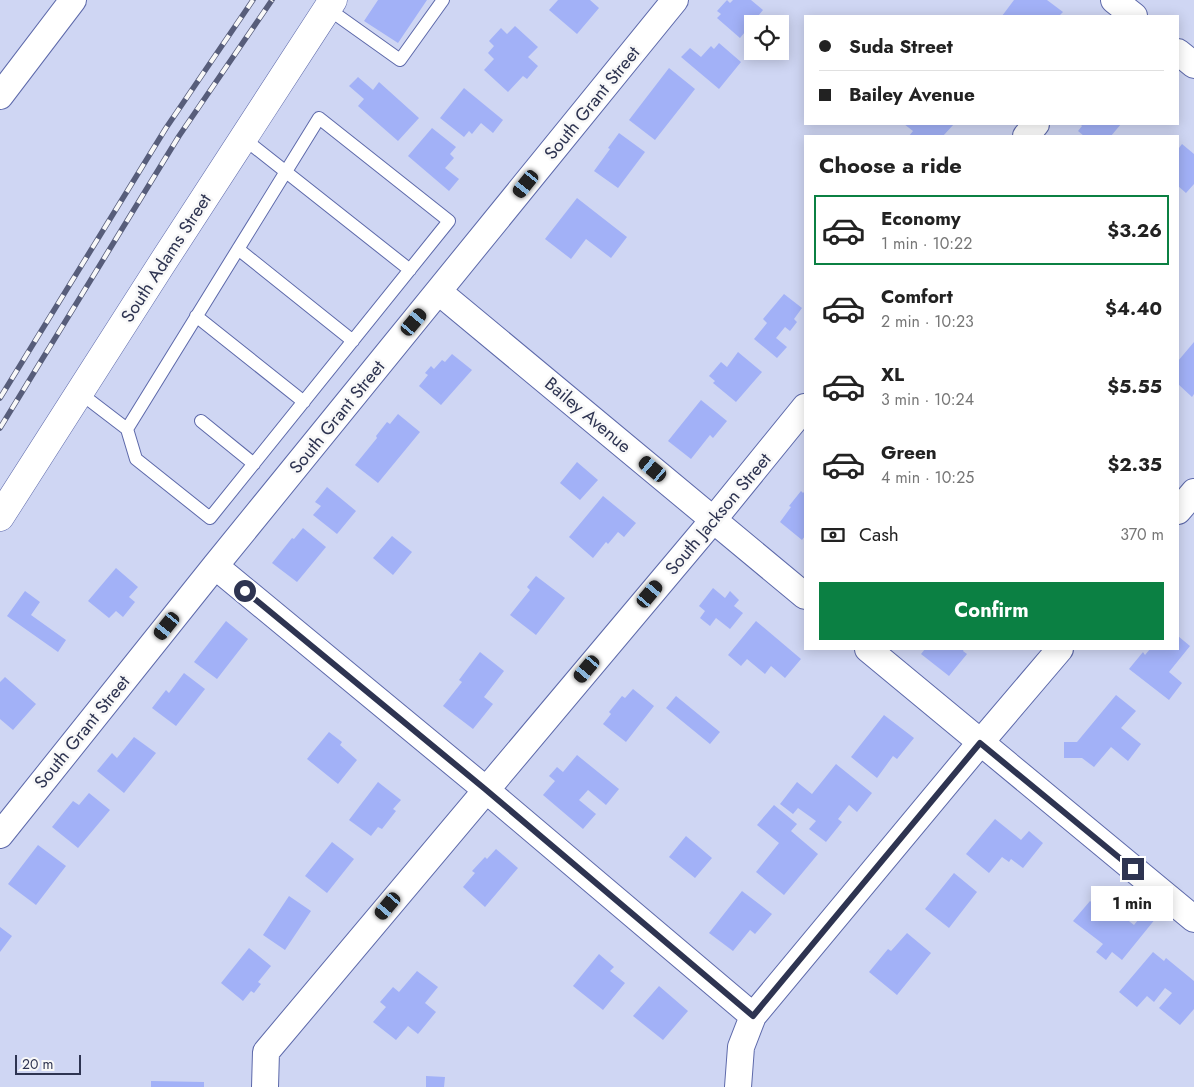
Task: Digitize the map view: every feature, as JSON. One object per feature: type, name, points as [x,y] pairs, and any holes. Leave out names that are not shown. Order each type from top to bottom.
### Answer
[{"type":"street","points":[[0,96],[73,0]]},
{"type":"street","name":"South Grant Street","points":[[0,835],[214,566],[676,0]]},
{"type":"street","name":"South Adams Street","points":[[0,517],[330,4]]},
{"type":"street","points":[[1179,53],[1194,65]]},
{"type":"street","points":[[1027,135],[1035,125]]},
{"type":"street","name":"Bailey Avenue","points":[[439,292],[804,595]]},
{"type":"street","name":"South Jackson Street","points":[[265,1087],[266,1052],[485,789],[714,520],[804,409]]},
{"type":"street","points":[[1179,510],[1194,492]]},
{"type":"street","points":[[214,566],[485,789],[753,1016]]},
{"type":"street","points":[[869,650],[1194,919]]},
{"type":"street","points":[[738,1087],[741,1047],[753,1016],[1059,650]]},
{"type":"lane","points":[[330,4],[400,60],[442,0]]},
{"type":"lane","points":[[80,393],[127,429],[136,459],[210,518],[449,221],[319,118],[127,429]]},
{"type":"lane","points":[[243,138],[410,270]]},
{"type":"lane","points":[[238,249],[353,341]]},
{"type":"lane","points":[[196,316],[304,402]]},
{"type":"lane","points":[[201,422],[254,464]]},
{"type":"building","points":[[378,0],[427,0],[398,43],[364,21]]},
{"type":"building","points":[[558,0],[590,0],[599,8],[577,34],[549,10]]},
{"type":"building","points":[[727,0],[730,3],[733,0],[751,0],[763,10],[759,15],[744,15],[744,33],[740,38],[717,18],[721,14],[717,11]]},
{"type":"building","points":[[1014,0],[1047,0],[1063,12],[1060,15],[1003,15]]},
{"type":"building","points":[[515,26],[538,47],[528,57],[538,66],[527,79],[523,76],[508,92],[484,70],[494,59],[488,53],[494,46],[489,41],[501,28],[507,34]]},
{"type":"building","points":[[719,43],[741,62],[719,89],[681,57],[690,48],[701,57],[711,46],[714,49]]},
{"type":"building","points":[[669,68],[695,89],[655,140],[629,120]]},
{"type":"building","points":[[358,77],[373,90],[379,82],[419,118],[398,141],[358,106],[364,99],[349,86]]},
{"type":"building","points":[[464,88],[503,120],[493,133],[481,123],[472,134],[469,131],[464,137],[440,118]]},
{"type":"building","points":[[905,125],[953,125],[944,135],[910,135],[913,131]]},
{"type":"building","points":[[1120,125],[1112,135],[1083,135],[1078,131],[1082,126]]},
{"type":"building","points":[[432,128],[456,147],[450,154],[454,158],[445,168],[459,179],[449,191],[408,156]]},
{"type":"building","points":[[619,133],[645,152],[618,188],[594,171]]},
{"type":"building","points":[[1182,144],[1194,154],[1194,184],[1186,193],[1179,187],[1179,148]]},
{"type":"building","points":[[577,198],[627,237],[611,258],[586,239],[571,259],[545,239]]},
{"type":"building","points":[[784,294],[802,308],[794,319],[797,322],[790,331],[785,327],[776,338],[787,347],[777,358],[754,339],[767,323],[763,319]]},
{"type":"building","points":[[1194,342],[1194,394],[1192,397],[1179,385],[1179,360]]},
{"type":"building","points":[[738,352],[762,372],[736,402],[713,383],[715,381],[709,376],[721,362],[727,367]]},
{"type":"building","points":[[452,354],[472,370],[441,405],[419,386],[428,375],[425,373],[431,366],[434,369],[442,360],[445,362]]},
{"type":"building","points":[[701,400],[727,421],[713,438],[710,435],[691,459],[668,441]]},
{"type":"building","points":[[398,414],[420,432],[378,483],[355,465],[377,438],[376,436],[387,422],[390,424]]},
{"type":"building","points":[[577,462],[598,480],[580,500],[560,483]]},
{"type":"building","points":[[327,487],[356,511],[337,534],[313,515],[321,506],[315,502]]},
{"type":"building","points":[[801,491],[804,492],[804,537],[802,540],[780,522],[791,507],[789,506]]},
{"type":"building","points":[[603,496],[636,523],[624,537],[618,532],[608,544],[606,542],[593,558],[569,537]]},
{"type":"building","points":[[303,528],[326,547],[297,582],[272,563],[292,538],[294,539]]},
{"type":"building","points":[[392,536],[412,552],[393,575],[373,558]]},
{"type":"building","points":[[116,568],[138,587],[129,597],[135,602],[123,617],[116,611],[109,618],[88,601]]},
{"type":"building","points":[[536,576],[565,598],[536,635],[510,615],[530,590],[527,587]]},
{"type":"building","points":[[713,588],[725,598],[730,591],[739,600],[734,606],[743,613],[730,629],[716,618],[710,626],[700,618],[705,611],[699,606]]},
{"type":"building","points":[[25,591],[40,602],[31,615],[66,640],[58,652],[7,616]]},
{"type":"building","points":[[226,621],[248,639],[217,679],[194,662]]},
{"type":"building","points":[[756,621],[801,659],[785,678],[771,666],[765,674],[747,659],[741,666],[728,655]]},
{"type":"building","points":[[1179,637],[1190,646],[1169,672],[1182,683],[1169,700],[1129,669],[1143,652],[1145,655],[1149,650],[1179,650]]},
{"type":"building","points":[[924,650],[964,650],[967,654],[949,676],[921,654]]},
{"type":"building","points":[[480,652],[504,671],[484,697],[493,704],[473,729],[443,706],[462,682],[459,680]]},
{"type":"building","points":[[184,673],[205,689],[176,726],[152,708],[166,690],[169,693]]},
{"type":"building","points":[[5,677],[36,704],[13,730],[0,719],[0,682]]},
{"type":"building","points":[[633,689],[654,706],[626,742],[603,724],[611,714],[609,712],[622,696],[625,698]]},
{"type":"building","points":[[1116,695],[1136,711],[1121,728],[1141,744],[1128,761],[1111,747],[1094,767],[1082,758],[1064,758],[1064,742],[1077,742]]},
{"type":"building","points":[[676,696],[720,732],[710,744],[666,708]]},
{"type":"building","points":[[884,715],[914,738],[897,759],[893,756],[877,778],[851,757]]},
{"type":"building","points":[[329,732],[342,742],[340,745],[357,760],[338,784],[307,759]]},
{"type":"building","points":[[134,737],[156,753],[124,793],[97,771],[112,753],[117,758]]},
{"type":"building","points":[[577,755],[619,789],[606,805],[588,790],[579,800],[596,814],[583,829],[543,795],[555,781],[549,776],[557,767],[563,772]]},
{"type":"building","points":[[836,764],[872,793],[857,812],[849,805],[838,819],[842,822],[826,842],[809,829],[816,821],[798,808],[793,814],[780,804],[797,782],[812,794]]},
{"type":"building","points":[[378,782],[401,800],[393,809],[396,811],[382,829],[378,827],[371,836],[349,820]]},
{"type":"building","points":[[89,793],[110,810],[78,848],[52,827],[73,801],[79,805]]},
{"type":"building","points":[[774,805],[797,824],[791,831],[818,854],[784,895],[756,872],[779,843],[757,825]]},
{"type":"building","points":[[995,819],[1021,840],[1029,831],[1043,843],[1023,868],[1011,859],[1009,862],[1002,857],[989,873],[966,854]]},
{"type":"building","points":[[686,836],[712,858],[695,878],[669,857]]},
{"type":"building","points":[[332,842],[354,859],[327,893],[305,876]]},
{"type":"building","points":[[38,845],[66,866],[36,905],[8,884]]},
{"type":"building","points":[[496,849],[518,868],[485,907],[463,887],[475,873],[472,871],[485,857],[487,859]]},
{"type":"building","points":[[954,873],[977,892],[949,928],[925,909]]},
{"type":"building","points":[[742,891],[772,914],[755,934],[750,930],[733,951],[709,933]]},
{"type":"building","points":[[289,896],[311,911],[285,950],[263,935]]},
{"type":"building","points":[[1090,901],[1106,914],[1111,907],[1134,925],[1146,910],[1156,918],[1122,960],[1112,952],[1106,960],[1096,952],[1103,944],[1073,921]]},
{"type":"building","points":[[0,927],[12,936],[0,952]]},
{"type":"building","points":[[907,933],[931,953],[897,995],[869,972],[888,949],[891,951]]},
{"type":"building","points":[[249,948],[271,966],[258,982],[261,984],[254,993],[251,991],[243,1001],[221,983]]},
{"type":"building","points":[[1153,952],[1164,961],[1166,958],[1194,981],[1194,1009],[1180,1025],[1159,1008],[1172,993],[1165,988],[1154,1002],[1147,996],[1137,1007],[1119,992]]},
{"type":"building","points":[[599,954],[614,967],[610,971],[625,983],[603,1010],[573,986]]},
{"type":"building","points":[[417,971],[438,987],[425,1003],[436,1012],[418,1034],[408,1026],[396,1040],[373,1022],[386,1007],[380,1002],[393,987],[399,992]]},
{"type":"building","points":[[659,986],[688,1011],[663,1040],[633,1016]]},
{"type":"building","points":[[426,1076],[445,1077],[444,1087],[426,1087]]},
{"type":"building","points":[[151,1081],[204,1082],[204,1087],[151,1087]]},
{"type":"railway","points":[[0,398],[166,128],[253,0]]},
{"type":"railway","points":[[0,428],[179,136],[272,0]]},
{"type":"route","points":[[245,591],[485,789],[753,1016],[980,743],[1133,869]]}]
